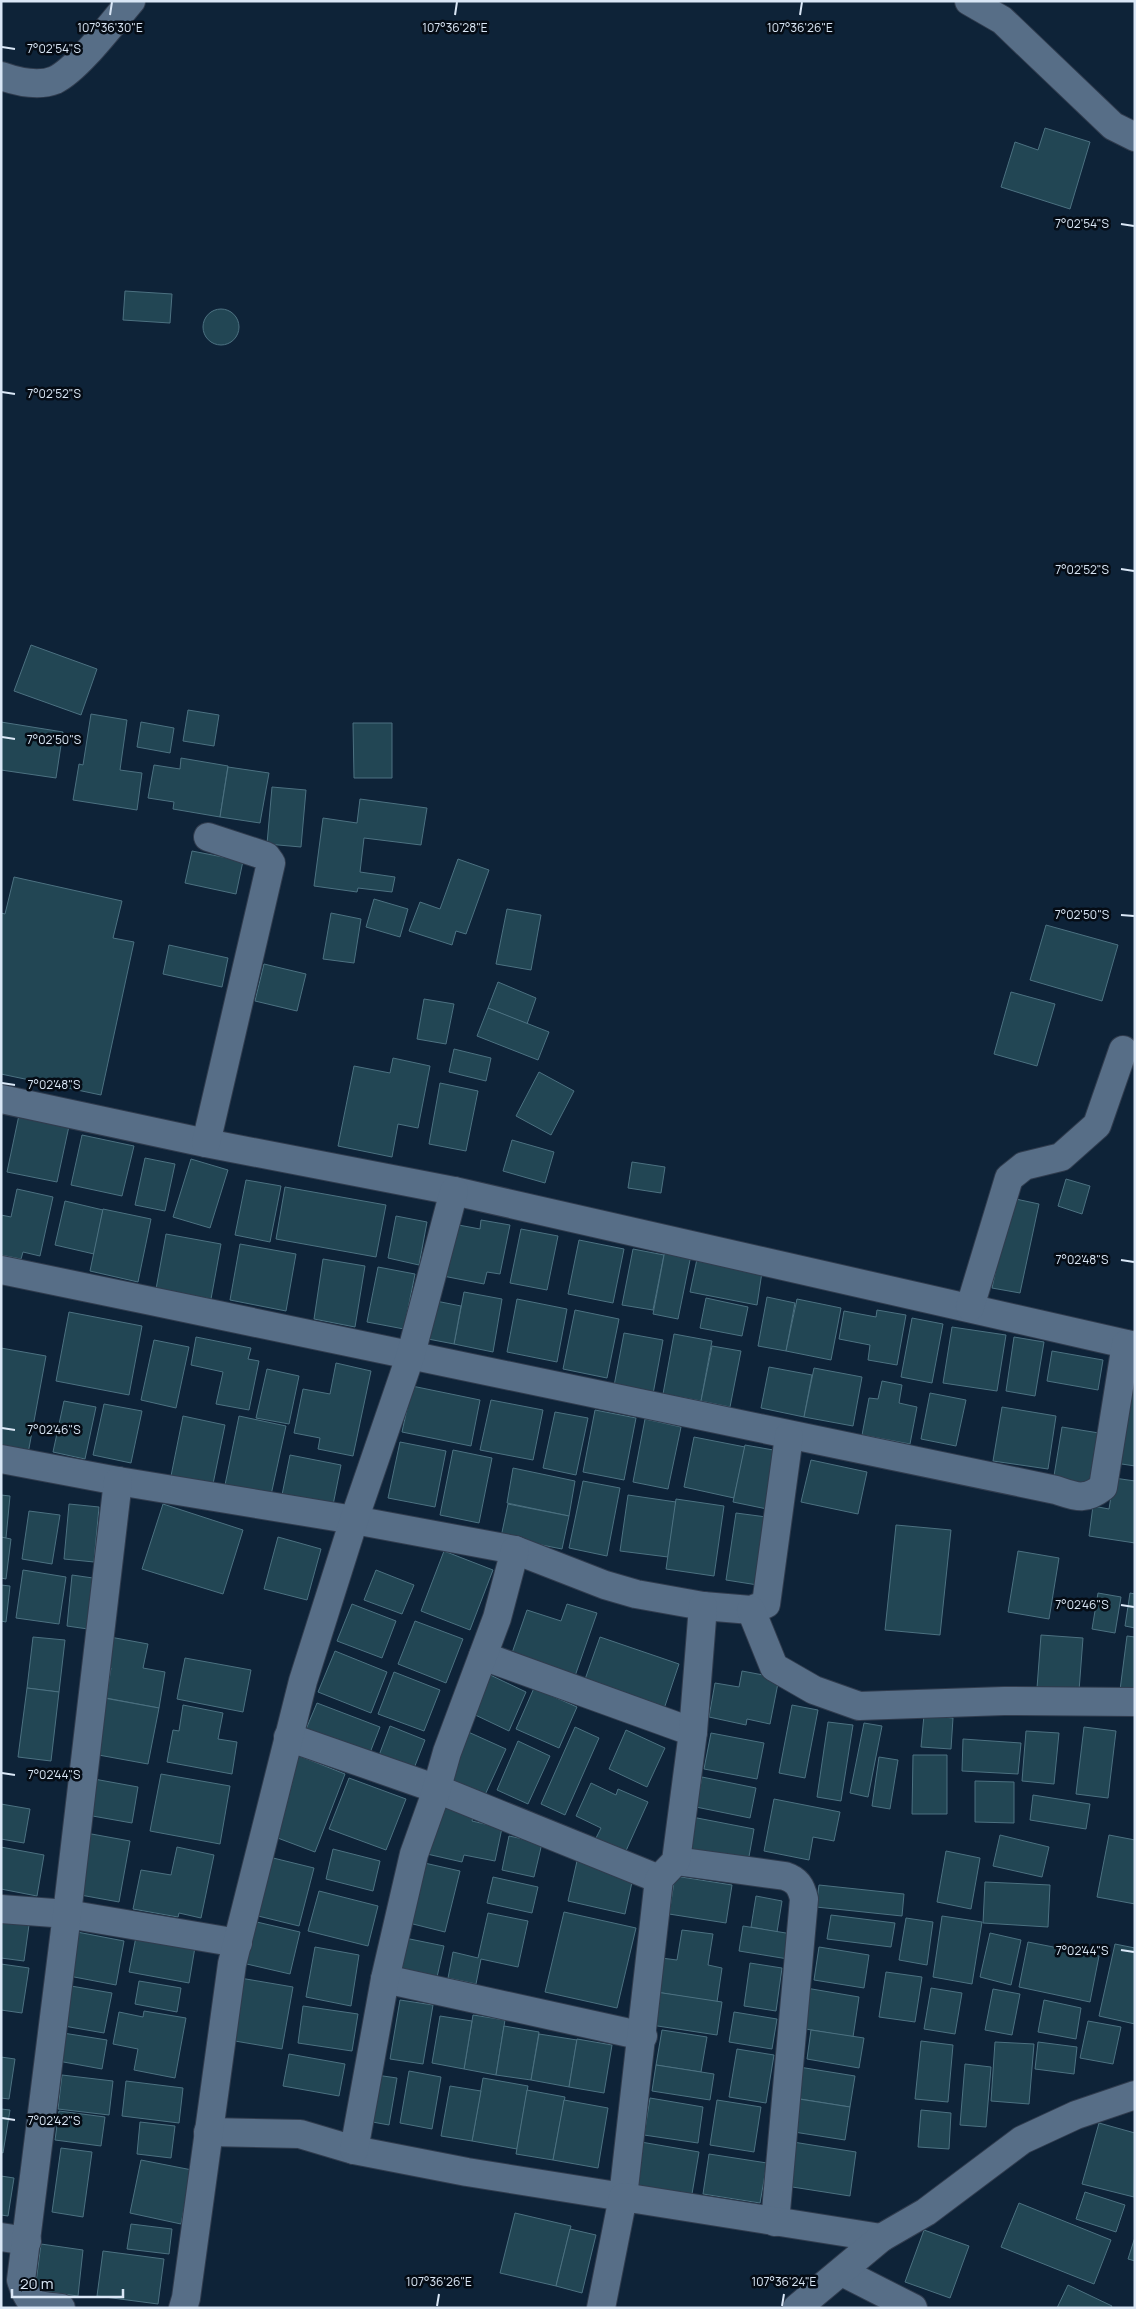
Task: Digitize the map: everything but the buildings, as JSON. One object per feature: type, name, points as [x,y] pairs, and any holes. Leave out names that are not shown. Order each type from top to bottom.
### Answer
[{"type":"street","points":[[1,76],[21,82],[37,83],[55,80],[74,66],[131,1]]},
{"type":"street","points":[[969,1],[1002,20],[1113,126],[1135,137]]},
{"type":"street","points":[[206,1143],[271,863],[266,856],[208,836]]},
{"type":"street","points":[[970,1307],[1009,1178],[1024,1166],[1061,1157],[1097,1125],[1123,1050]]},
{"type":"street","points":[[1,1270],[411,1354],[788,1436],[1056,1490],[1077,1497],[1091,1496],[1103,1487],[1130,1345],[970,1307],[454,1191],[2,1101]]},
{"type":"street","points":[[183,2308],[186,2298],[232,1964],[303,1681],[354,1520],[411,1354],[454,1191]]},
{"type":"street","points":[[1,1459],[515,1550],[628,1592],[703,1606],[751,1610],[766,1604],[788,1436]]},
{"type":"street","points":[[61,2308],[34,2304],[26,2296],[21,2280],[14,2239],[67,1914],[118,1481]]},
{"type":"street","points":[[354,2150],[385,1980],[414,1854],[437,1789],[447,1752],[497,1618],[515,1550]]},
{"type":"street","points":[[601,2308],[623,2197],[643,2036],[668,1870],[693,1732],[703,1606]]},
{"type":"street","points":[[751,1610],[774,1667],[814,1690],[859,1706],[1004,1701],[1135,1702]]},
{"type":"street","points":[[483,1656],[693,1732]]},
{"type":"street","points":[[288,1737],[668,1870],[785,1876],[795,1880],[802,1888],[804,1898],[775,2222]]},
{"type":"street","points":[[1,1909],[67,1914],[238,1943]]},
{"type":"street","points":[[385,1980],[643,2036]]},
{"type":"street","points":[[797,2308],[881,2238],[926,2212],[1022,2140],[1076,2115],[1135,2096]]},
{"type":"street","points":[[208,2132],[300,2134],[354,2150],[467,2172],[881,2238]]},
{"type":"street","points":[[842,2272],[913,2308]]}]
